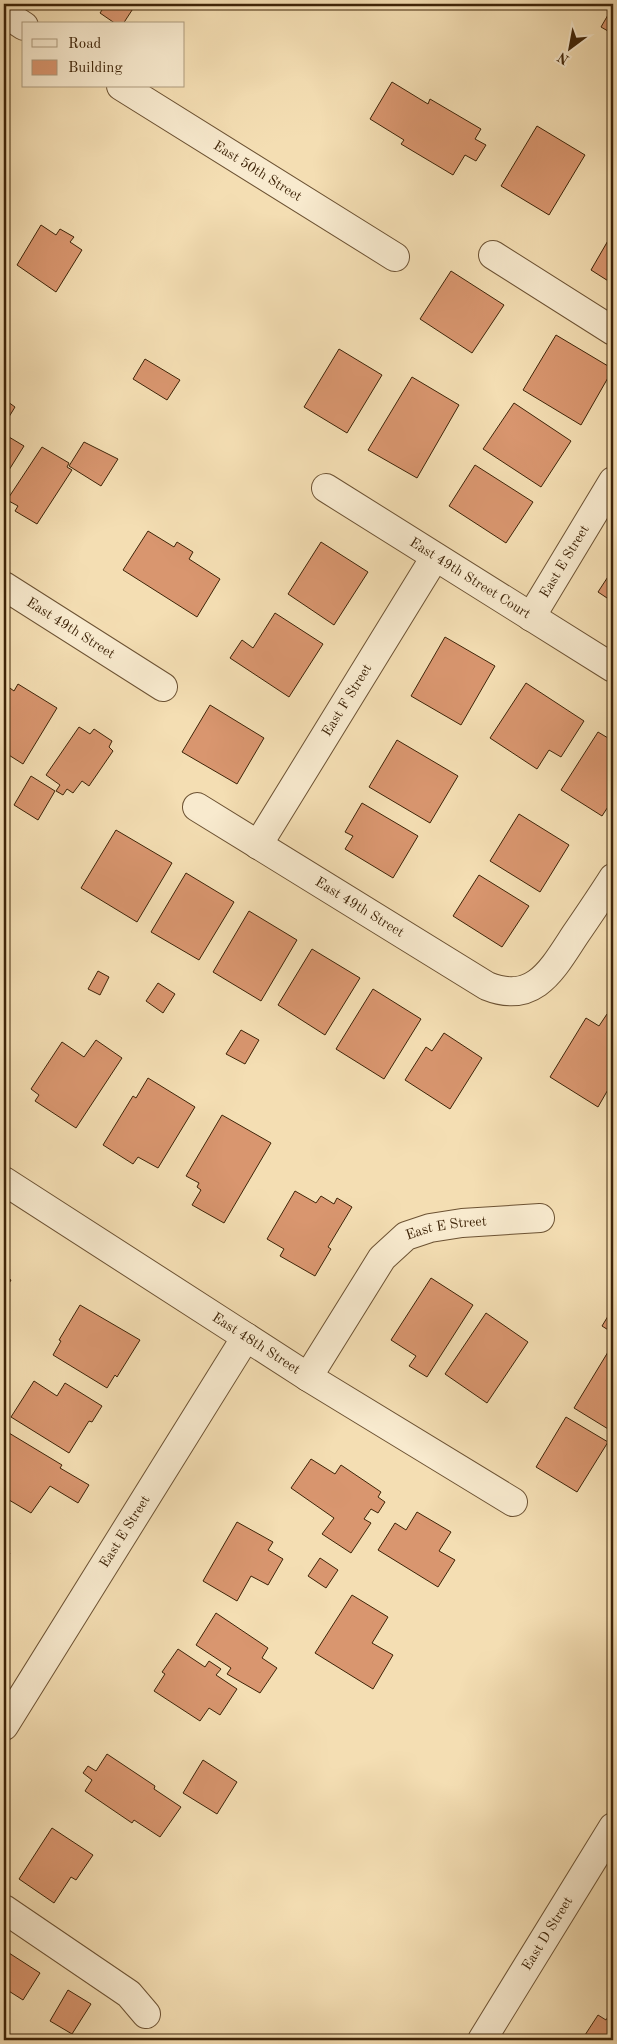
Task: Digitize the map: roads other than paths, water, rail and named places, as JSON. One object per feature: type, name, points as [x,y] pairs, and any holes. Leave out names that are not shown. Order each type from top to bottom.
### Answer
[{"type":"street","points":[[4,14],[22,25]]},
{"type":"street","name":"East 50th Street","points":[[124,88],[395,257]]},
{"type":"street","points":[[493,255],[613,330]]},
{"type":"street","name":"East E Street","points":[[531,617],[613,481]]},
{"type":"street","name":"East 49th Street Court","points":[[326,488],[613,668]]},
{"type":"street","name":"East F Street","points":[[258,845],[435,556]]},
{"type":"street","name":"East 49th Street","points":[[4,586],[163,687]]},
{"type":"street","name":"East 49th Street","points":[[197,807],[486,986],[502,992],[517,992],[526,989],[541,981],[553,969],[613,878]]},
{"type":"street","name":"East 48th Street","points":[[6,1187],[308,1377],[513,1502]]},
{"type":"street","name":"East E Street","points":[[308,1377],[382,1258],[406,1236],[430,1228],[462,1223],[540,1218]]},
{"type":"street","name":"East E Street","points":[[4,1726],[246,1337]]},
{"type":"street","name":"East D Street","points":[[482,2040],[613,1827]]},
{"type":"street","points":[[4,1909],[129,1994],[146,2014]]}]
